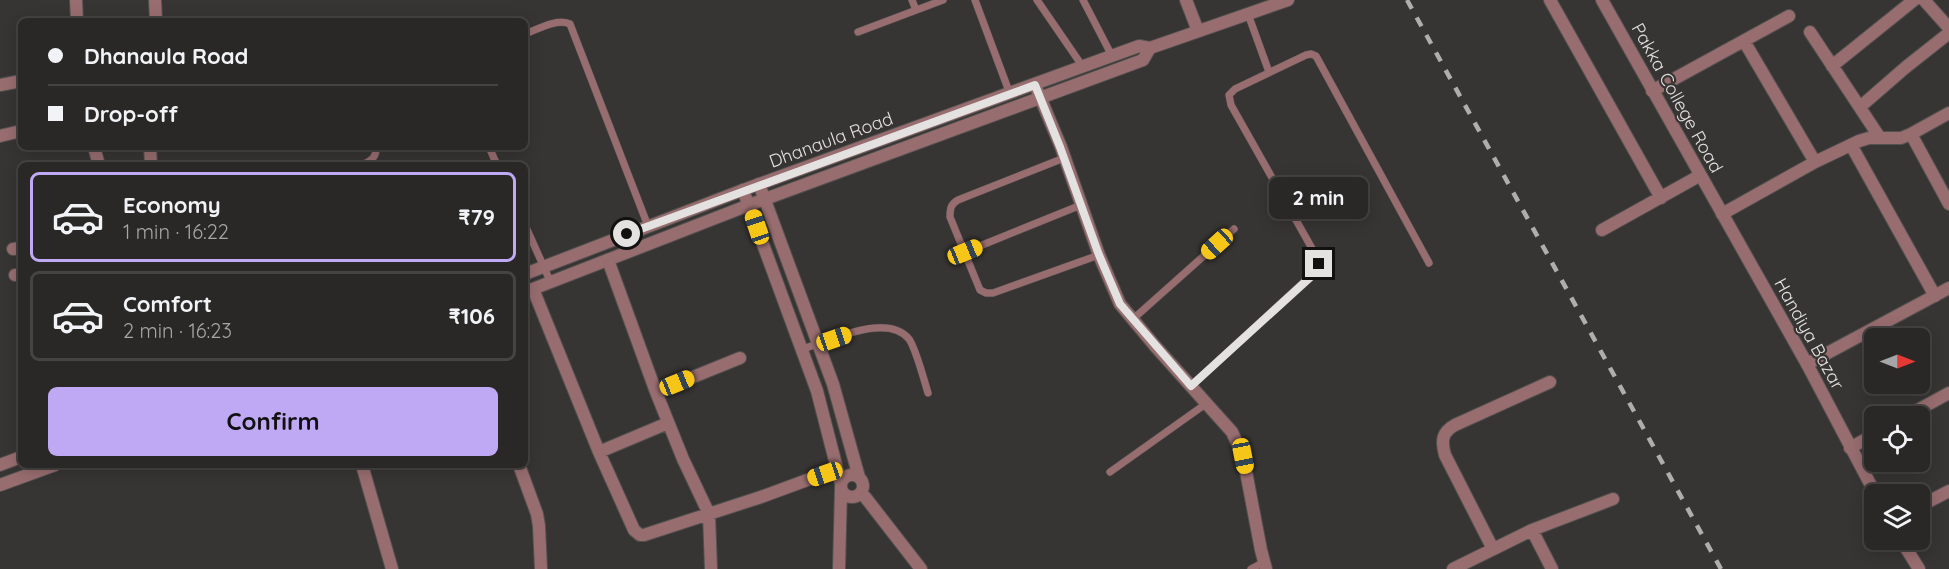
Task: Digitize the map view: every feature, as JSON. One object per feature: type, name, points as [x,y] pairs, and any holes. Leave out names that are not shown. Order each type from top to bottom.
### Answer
[{"type":"street","points":[[76,0],[77,18]]},
{"type":"street","points":[[155,0],[156,18]]},
{"type":"street","points":[[1186,0],[1198,31]]},
{"type":"street","name":"Dhanaula Road","points":[[528,273],[759,184],[1138,46],[1150,48],[1288,0]]},
{"type":"street","points":[[1550,0],[1661,198]]},
{"type":"street","name":"Pakka College Road","points":[[1602,0],[1722,214]]},
{"type":"street","points":[[1832,66],[1914,0]]},
{"type":"street","points":[[1924,0],[1949,28]]},
{"type":"street","points":[[1652,91],[1789,16]]},
{"type":"street","points":[[1810,32],[1880,138]]},
{"type":"street","points":[[1860,107],[1949,33]]},
{"type":"street","points":[[1744,42],[1815,162]]},
{"type":"street","name":"Dhanaula Road","points":[[529,291],[749,205],[1143,60],[1150,48]]},
{"type":"street","points":[[0,85],[18,82]]},
{"type":"street","points":[[1035,85],[1065,158],[1099,255],[1120,304],[1232,432],[1243,456],[1265,565]]},
{"type":"street","points":[[1722,214],[1815,162],[1851,145],[1869,138],[1890,139],[1911,134],[1949,113]]},
{"type":"street","points":[[0,136],[18,132]]},
{"type":"street","points":[[1911,134],[1948,201]]},
{"type":"street","points":[[1851,145],[1935,296]]},
{"type":"street","points":[[1602,230],[1700,176]]},
{"type":"street","points":[[743,190],[817,392],[842,493],[854,498],[862,493],[864,484],[859,477],[833,384],[819,344],[759,184]]},
{"type":"street","name":"Handiya Bazar","points":[[1722,214],[1807,364],[1870,484]]},
{"type":"street","points":[[608,260],[668,423],[709,514],[711,569]]},
{"type":"street","points":[[1807,364],[1949,288]]},
{"type":"street","points":[[529,291],[634,530],[640,535],[709,514],[837,469]]},
{"type":"street","points":[[656,392],[740,358]]},
{"type":"street","points":[[1493,549],[1445,455],[1443,435],[1455,425],[1550,382]]},
{"type":"street","points":[[1925,406],[1949,393]]},
{"type":"street","points":[[600,452],[668,423]]},
{"type":"street","points":[[1850,448],[1864,440]]},
{"type":"street","points":[[0,465],[18,458]]},
{"type":"street","points":[[0,485],[47,468]]},
{"type":"street","points":[[363,468],[392,569]]},
{"type":"street","points":[[520,468],[537,514],[541,569]]},
{"type":"street","points":[[839,569],[841,486],[846,476],[859,477]]},
{"type":"street","points":[[1930,501],[1949,491]]},
{"type":"street","points":[[862,493],[921,569]]},
{"type":"street","points":[[1453,569],[1532,530],[1613,499]]},
{"type":"street","points":[[1532,530],[1552,569]]},
{"type":"street","points":[[1907,550],[1919,569]]},
{"type":"lane","points":[[912,0],[916,10]]},
{"type":"lane","points":[[858,32],[943,0]]},
{"type":"lane","points":[[975,0],[1010,94]]},
{"type":"lane","points":[[1037,0],[1083,67]]},
{"type":"lane","points":[[1083,0],[1112,56]]},
{"type":"lane","points":[[1248,14],[1269,72]]},
{"type":"lane","points":[[528,33],[558,22],[570,24],[648,226]]},
{"type":"lane","points":[[1191,386],[1318,269],[1318,260],[1229,100],[1229,95],[1235,89],[1306,55],[1316,56],[1428,263]]},
{"type":"lane","points":[[1065,158],[953,203],[950,217],[980,290],[986,293],[1099,255]]},
{"type":"lane","points":[[965,252],[1082,205]]},
{"type":"lane","points":[[1133,319],[1233,229]]},
{"type":"lane","points":[[528,231],[551,283]]},
{"type":"lane","points":[[802,349],[862,330],[896,329],[910,340],[928,393]]},
{"type":"lane","points":[[1110,472],[1207,403]]},
{"type":"lane","points":[[1251,569],[1265,565]]},
{"type":"railway","points":[[1407,0],[1721,569]]},
{"type":"route","points":[[627,234],[1035,85],[1099,255],[1120,304],[1191,386],[1315,273],[1319,264]]}]
